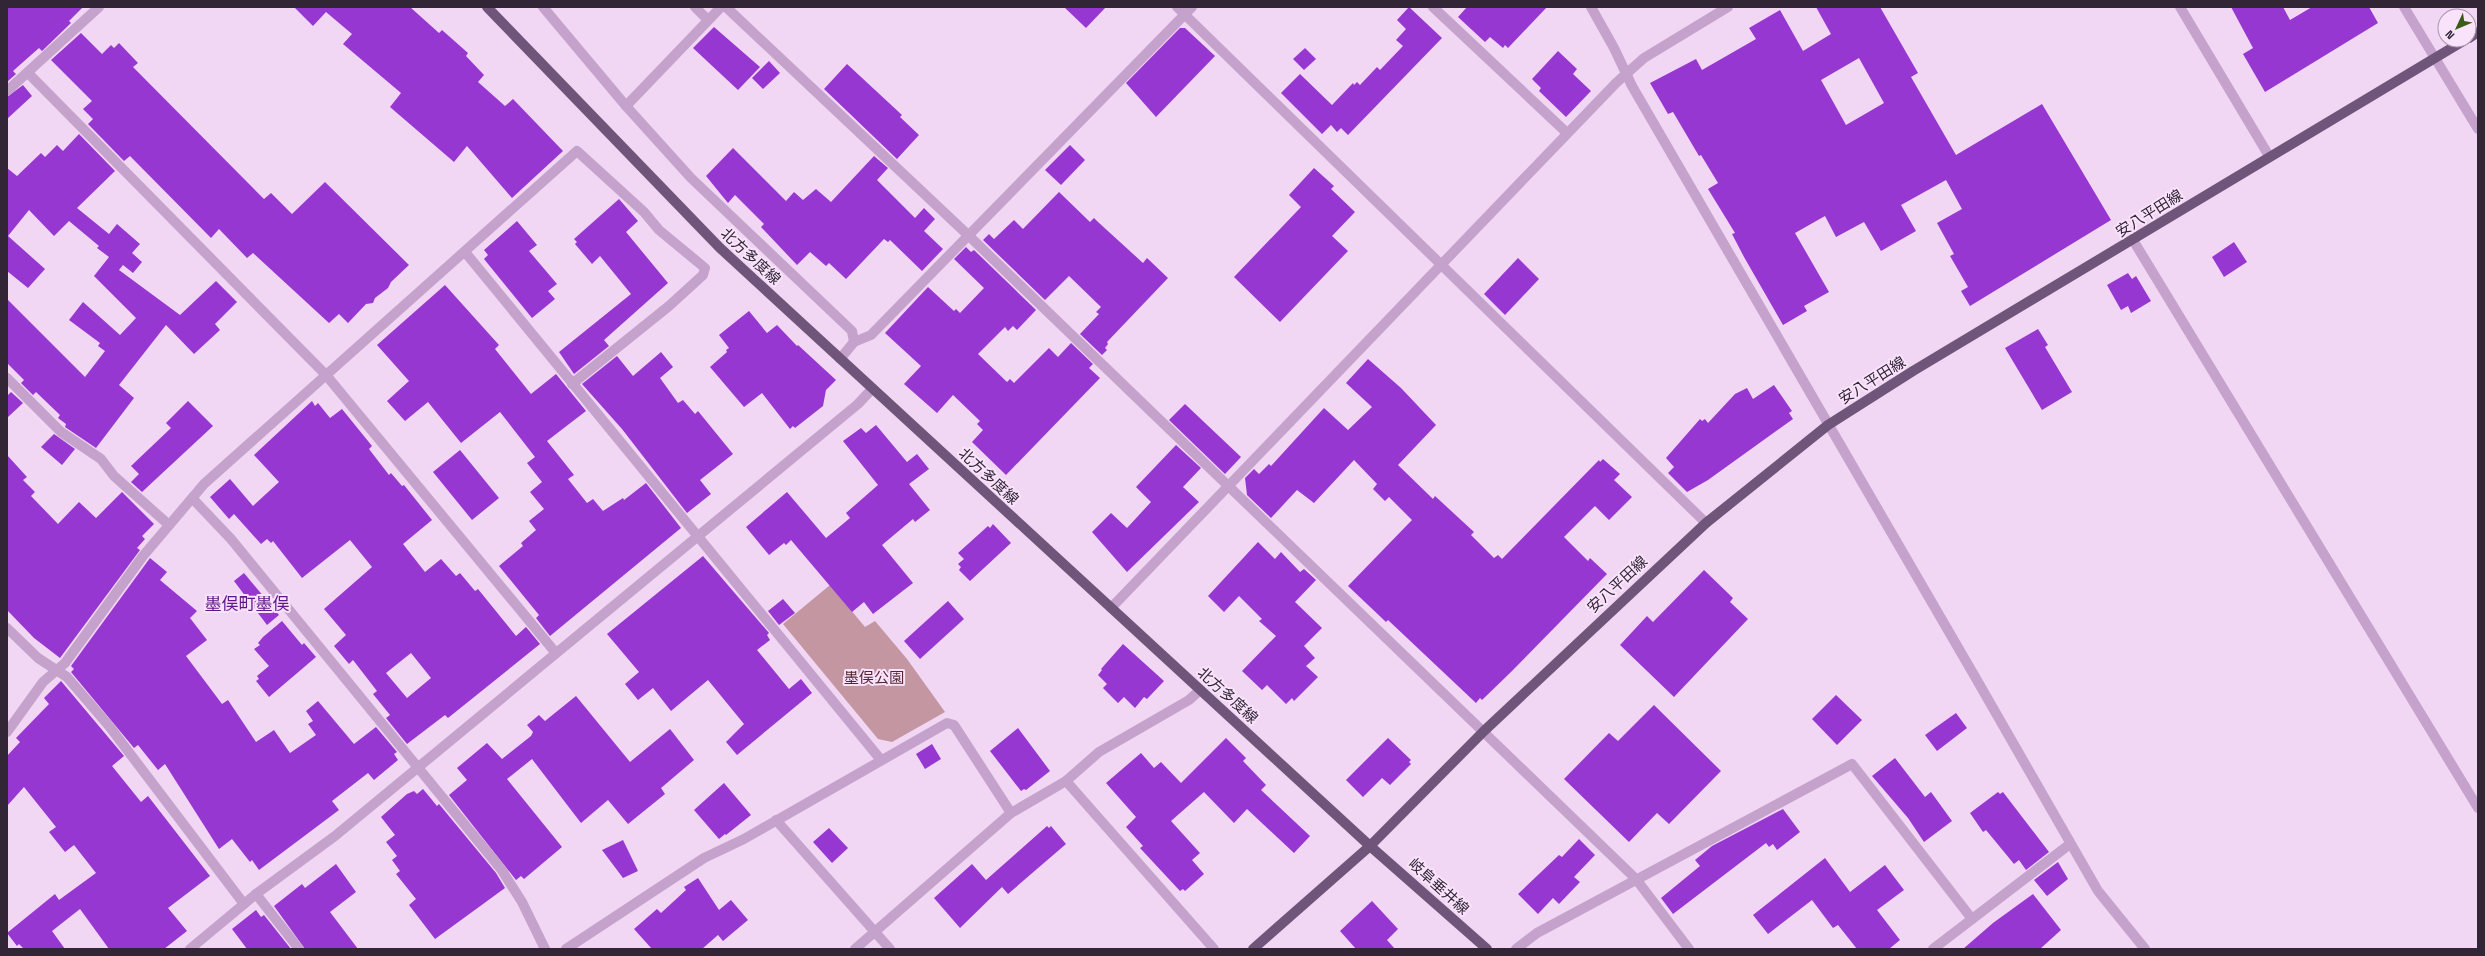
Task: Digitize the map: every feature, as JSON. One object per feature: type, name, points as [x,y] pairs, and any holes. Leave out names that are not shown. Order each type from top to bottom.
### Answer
[{"type":"main road","name":"北方多度線","points":[[487,7],[720,248],[1370,846]]},
{"type":"main road","name":"安八平田線","points":[[1370,846],[1484,731],[1706,523],[1828,425],[1913,371],[2133,240],[2269,156],[2452,48]]},
{"type":"main road","points":[[1253,949],[1370,846]]},
{"type":"main road","name":"岐阜垂井線","points":[[1370,846],[1487,949]]},
{"type":"street","points":[[7,91],[99,7]]},
{"type":"street","points":[[543,7],[626,106],[692,178],[852,331],[854,342]]},
{"type":"street","points":[[695,7],[708,20]]},
{"type":"street","points":[[626,106],[721,7]]},
{"type":"street","points":[[726,7],[968,235],[1636,879],[1689,949]]},
{"type":"street","points":[[1433,7],[1567,133]]},
{"type":"street","points":[[1591,7],[1627,73],[1632,86],[2070,844],[2098,891],[2145,949]]},
{"type":"street","points":[[1111,608],[1567,133],[1627,73],[1644,58],[1728,7]]},
{"type":"street","points":[[2180,7],[2269,156]]},
{"type":"street","points":[[2404,7],[2478,129]]},
{"type":"street","points":[[840,359],[854,342],[871,335],[1184,9],[1706,523]]},
{"type":"street","points":[[28,73],[326,375],[555,652]]},
{"type":"street","points":[[7,732],[43,682],[65,663],[143,556],[210,479],[313,384],[326,375],[577,151],[644,212],[659,230],[705,268],[703,275],[669,306],[572,384]]},
{"type":"street","points":[[2133,240],[2478,808]]},
{"type":"street","points":[[465,252],[881,760]]},
{"type":"street","points":[[7,378],[61,432],[101,459],[114,476],[169,525]]},
{"type":"street","points":[[190,949],[256,894],[335,836],[555,652],[698,537],[858,404],[872,389]]},
{"type":"street","points":[[193,499],[231,539],[501,869],[522,902],[545,949]]},
{"type":"street","points":[[7,628],[38,658],[67,677],[109,726],[244,904]]},
{"type":"street","points":[[855,949],[1011,813],[1066,781],[1099,752],[1189,700],[1200,690]]},
{"type":"street","points":[[566,949],[704,858],[744,839],[937,727],[947,724],[954,725],[1011,813]]},
{"type":"street","points":[[1516,949],[1537,933],[1852,764],[1972,919]]},
{"type":"street","points":[[1066,781],[1214,949]]},
{"type":"street","points":[[776,820],[890,949]]},
{"type":"street","points":[[1933,949],[2070,844]]},
{"type":"street","points":[[256,894],[299,949]]},
{"type":"green space","name":"墨俣公園","points":[[830,585],[865,627],[875,621],[907,659],[945,712],[892,742],[878,739],[783,624]]},
{"type":"building","points":[[7,7],[83,7],[69,21],[71,23],[42,51],[39,48],[13,71],[16,74],[7,82]]},
{"type":"building","points":[[294,7],[410,7],[439,33],[442,30],[468,53],[466,56],[484,75],[478,82],[505,106],[513,99],[563,151],[512,198],[467,146],[454,162],[390,107],[401,93],[343,44],[352,34],[326,12],[313,26]]},
{"type":"building","points":[[1064,7],[1106,7],[1086,28]]},
{"type":"building","points":[[1409,7],[1442,38],[1348,135],[1341,128],[1337,132],[1331,125],[1322,134],[1281,93],[1300,74],[1332,105],[1353,83],[1354,85],[1357,82],[1360,85],[1377,67],[1380,70],[1403,46],[1396,40],[1406,29],[1397,20]]},
{"type":"building","points":[[1467,7],[1547,7],[1508,48],[1505,45],[1503,48],[1490,37],[1485,42],[1458,17]]},
{"type":"building","points":[[1816,7],[1880,7],[1918,73],[1911,77],[1956,155],[2042,104],[2111,220],[1970,306],[1961,291],[1968,287],[1950,256],[1954,254],[1937,223],[1962,209],[1946,180],[1901,205],[1916,231],[1881,251],[1864,222],[1836,237],[1825,216],[1795,233],[1829,292],[1804,306],[1807,311],[1783,325],[1732,234],[1735,233],[1708,189],[1718,183],[1701,155],[1699,156],[1673,112],[1668,114],[1650,83],[1696,59],[1702,70],[1756,39],[1749,28],[1780,10],[1803,51],[1831,34]],"holes":[[[1859,58],[1884,103],[1846,125],[1821,80]]]},
{"type":"building","points":[[2231,7],[2283,7],[2290,20],[2312,7],[2369,7],[2378,23],[2265,92],[2243,54],[2253,48]]},
{"type":"building","points":[[714,27],[760,67],[738,90],[693,48]]},
{"type":"building","points":[[1180,28],[1185,28],[1215,56],[1156,117],[1126,83]]},
{"type":"building","points":[[81,33],[102,54],[111,45],[114,48],[119,43],[138,63],[133,67],[264,199],[271,193],[292,214],[325,182],[409,265],[391,282],[388,288],[375,298],[373,303],[366,304],[348,323],[339,314],[329,323],[253,253],[247,258],[219,229],[211,238],[130,156],[124,161],[88,124],[93,119],[83,109],[92,101],[51,60]]},
{"type":"building","points":[[1305,48],[1316,59],[1304,70],[1293,59]]},
{"type":"building","points":[[1558,51],[1577,69],[1573,74],[1591,91],[1566,117],[1539,91],[1541,88],[1532,79]]},
{"type":"building","points":[[769,61],[780,73],[763,89],[752,78]]},
{"type":"building","points":[[847,64],[902,115],[900,117],[919,135],[897,159],[824,89]]},
{"type":"building","points":[[23,85],[32,96],[7,119],[7,97]]},
{"type":"building","points":[[79,134],[115,171],[77,208],[109,234],[117,224],[140,244],[132,253],[142,262],[133,273],[123,265],[119,270],[180,315],[216,281],[237,302],[215,324],[220,330],[194,354],[166,325],[119,385],[134,398],[96,448],[65,427],[66,424],[58,418],[60,415],[36,392],[33,395],[21,383],[24,380],[7,363],[7,299],[85,377],[105,351],[98,346],[100,343],[69,320],[83,302],[120,335],[136,318],[94,276],[109,257],[97,248],[99,246],[69,221],[54,236],[29,210],[8,236],[45,269],[28,288],[7,271],[7,168],[17,176],[41,153],[45,157],[57,145],[63,151]]},
{"type":"building","points":[[1070,145],[1085,160],[1061,185],[1045,170]]},
{"type":"building","points":[[733,148],[786,201],[794,192],[803,200],[816,189],[831,202],[874,156],[888,168],[877,180],[915,218],[924,208],[935,219],[924,231],[943,249],[922,271],[890,240],[888,242],[884,239],[846,279],[829,263],[826,266],[810,252],[797,265],[761,227],[764,224],[735,195],[728,203],[706,176]]},
{"type":"building","points":[[1314,168],[1334,186],[1331,189],[1355,212],[1332,236],[1348,251],[1280,322],[1234,277],[1301,207],[1289,195]]},
{"type":"building","points":[[1059,192],[1090,222],[1094,218],[1143,263],[1147,258],[1168,278],[1107,342],[1108,344],[1105,348],[1107,350],[1102,355],[1080,334],[1099,314],[1096,312],[1101,307],[1069,276],[1045,300],[983,240],[989,234],[994,239],[1014,220],[1023,229]]},
{"type":"building","points":[[619,199],[638,221],[626,232],[668,283],[604,340],[609,346],[574,374],[559,352],[631,294],[600,256],[592,264],[575,244],[577,242],[574,239]]},
{"type":"building","points":[[517,221],[537,245],[529,251],[557,284],[548,291],[555,299],[532,318],[484,259],[488,255],[484,250]]},
{"type":"building","points":[[2234,242],[2247,262],[2224,277],[2212,257]]},
{"type":"building","points":[[966,247],[971,252],[974,250],[1036,310],[1017,330],[1013,326],[1008,331],[1005,327],[978,354],[1007,382],[1010,379],[1014,383],[1049,348],[1058,357],[1071,343],[1093,364],[1089,368],[1100,378],[1006,475],[972,442],[983,430],[977,424],[980,421],[953,395],[937,413],[904,384],[921,366],[885,333],[928,287],[954,311],[956,309],[960,313],[984,288],[954,259]]},
{"type":"building","points":[[1518,258],[1539,279],[1505,315],[1484,294]]},
{"type":"building","points":[[2128,273],[2132,279],[2136,276],[2151,301],[2131,313],[2128,306],[2121,310],[2107,285]]},
{"type":"building","points":[[445,285],[499,345],[495,349],[531,394],[556,374],[586,411],[547,441],[574,475],[568,479],[587,503],[593,499],[603,511],[623,498],[624,500],[646,483],[681,528],[550,636],[536,618],[539,615],[499,566],[523,546],[521,543],[536,530],[529,521],[544,509],[530,492],[542,482],[527,463],[535,457],[500,412],[461,443],[428,402],[405,421],[387,401],[409,381],[377,345]]},
{"type":"building","points":[[749,311],[767,333],[777,325],[797,346],[798,345],[836,380],[826,390],[823,406],[795,428],[793,426],[790,429],[762,393],[744,407],[710,367],[727,352],[726,350],[729,348],[719,335]]},
{"type":"building","points":[[2038,329],[2048,345],[2045,347],[2072,392],[2042,410],[2005,348]]},
{"type":"building","points":[[661,352],[673,367],[660,378],[678,403],[683,400],[695,414],[698,411],[733,454],[700,480],[711,494],[687,513],[622,429],[582,384],[617,356],[633,376]]},
{"type":"building","points":[[1368,359],[1401,388],[1436,425],[1398,465],[1433,499],[1435,496],[1474,532],[1471,535],[1494,558],[1498,555],[1502,559],[1599,460],[1600,462],[1603,459],[1620,474],[1614,480],[1632,497],[1609,520],[1595,506],[1564,537],[1588,561],[1590,558],[1607,574],[1512,671],[1482,700],[1480,698],[1476,703],[1388,620],[1386,622],[1348,586],[1412,520],[1389,497],[1385,501],[1373,489],[1377,484],[1354,460],[1314,503],[1297,490],[1271,518],[1247,495],[1245,478],[1254,469],[1259,474],[1269,464],[1271,466],[1324,408],[1348,430],[1372,407],[1346,383]]},
{"type":"building","points":[[1774,385],[1792,411],[1789,413],[1793,419],[1708,480],[1687,492],[1668,473],[1674,467],[1666,458],[1700,419],[1702,421],[1705,419],[1708,423],[1735,394],[1747,388],[1753,399]]},
{"type":"building","points":[[11,392],[23,403],[7,418],[7,396]]},
{"type":"building","points":[[188,401],[213,426],[142,492],[131,482],[139,474],[131,466],[171,428],[166,423]]},
{"type":"building","points":[[312,401],[315,406],[318,403],[330,418],[342,409],[372,446],[369,449],[389,475],[391,473],[402,486],[404,485],[432,520],[403,544],[425,572],[441,559],[456,576],[460,573],[475,591],[478,589],[516,636],[526,627],[540,644],[448,718],[445,715],[407,744],[386,718],[390,715],[373,694],[377,691],[353,660],[349,664],[334,646],[346,635],[324,609],[372,567],[350,540],[302,578],[273,541],[271,543],[267,539],[261,544],[234,514],[229,519],[210,497],[230,479],[253,506],[279,482],[254,455]],"holes":[[[411,653],[431,678],[407,698],[386,673]]]},
{"type":"building","points":[[1185,404],[1241,457],[1225,474],[1169,420]]},
{"type":"building","points":[[876,425],[907,462],[917,454],[929,469],[909,484],[930,510],[915,522],[913,519],[882,545],[913,583],[873,614],[864,602],[852,612],[791,540],[786,545],[784,543],[769,555],[746,527],[787,492],[826,538],[850,518],[846,513],[878,485],[843,441],[861,428],[866,433]]},
{"type":"building","points":[[54,434],[75,449],[62,465],[41,447]]},
{"type":"building","points":[[1176,445],[1201,468],[1183,487],[1199,502],[1127,572],[1092,532],[1111,513],[1127,528],[1151,502],[1136,487]]},
{"type":"building","points":[[460,450],[499,498],[472,520],[433,472]]},
{"type":"building","points":[[7,455],[27,477],[23,480],[35,492],[31,496],[58,524],[79,502],[96,518],[122,492],[154,524],[142,536],[145,539],[137,548],[140,550],[60,658],[34,638],[7,610]]},
{"type":"building","points":[[993,524],[1011,543],[970,581],[959,570],[961,567],[958,564],[964,559],[958,553],[988,526],[990,528]]},
{"type":"building","points":[[1258,542],[1275,559],[1281,552],[1300,572],[1304,569],[1316,580],[1295,602],[1322,628],[1304,646],[1315,658],[1306,666],[1318,677],[1294,701],[1292,698],[1286,704],[1267,685],[1262,690],[1242,671],[1276,636],[1259,621],[1262,619],[1239,596],[1224,612],[1208,596]]},
{"type":"building","points":[[703,556],[769,633],[767,635],[770,640],[757,650],[789,689],[801,679],[812,693],[737,755],[726,742],[744,724],[708,680],[671,711],[653,688],[638,700],[625,684],[639,672],[607,634]]},
{"type":"building","points":[[150,558],[167,572],[160,580],[197,611],[190,618],[207,640],[186,656],[222,704],[228,700],[256,742],[274,730],[290,753],[316,735],[308,724],[313,721],[306,711],[318,701],[354,744],[376,727],[397,752],[394,754],[398,760],[374,780],[368,773],[332,801],[339,810],[259,870],[252,860],[250,862],[232,839],[219,849],[165,764],[158,770],[138,745],[134,748],[71,672],[74,669],[71,666]]},
{"type":"building","points":[[1704,570],[1733,598],[1730,602],[1748,619],[1674,697],[1620,645],[1647,616],[1653,622]]},
{"type":"building","points":[[244,573],[279,615],[267,625],[234,581]]},
{"type":"building","points":[[783,599],[795,613],[779,625],[768,611]]},
{"type":"building","points":[[948,601],[964,619],[920,659],[904,641]]},
{"type":"building","points":[[282,621],[302,645],[304,643],[316,657],[269,697],[256,681],[259,679],[257,676],[269,666],[254,649],[260,645],[258,643],[263,637]]},
{"type":"building","points":[[1123,644],[1164,681],[1147,699],[1144,697],[1135,708],[1124,697],[1118,703],[1103,688],[1107,684],[1098,675],[1102,670],[1101,669]]},
{"type":"building","points":[[61,681],[124,756],[112,766],[141,802],[148,796],[210,876],[168,908],[187,931],[164,949],[109,949],[80,909],[52,931],[65,949],[24,949],[19,944],[17,946],[7,933],[55,894],[59,900],[96,873],[74,845],[65,852],[49,832],[56,827],[24,787],[7,806],[7,756],[20,742],[16,738],[49,704],[44,698]]},
{"type":"building","points":[[1836,695],[1862,720],[1837,745],[1812,719]]},
{"type":"building","points":[[576,696],[630,762],[670,729],[694,760],[661,788],[665,794],[628,824],[608,800],[581,823],[532,759],[507,779],[562,847],[524,879],[521,876],[516,880],[449,795],[467,780],[457,768],[487,743],[502,759],[531,736],[533,732],[527,725],[539,715],[545,721]]},
{"type":"building","points":[[1654,705],[1721,771],[1669,824],[1657,813],[1629,842],[1564,779],[1609,733],[1618,741]]},
{"type":"building","points":[[1956,713],[1967,728],[1937,751],[1925,735]]},
{"type":"building","points":[[1018,728],[1050,771],[1026,790],[1024,789],[1021,791],[990,751]]},
{"type":"building","points":[[1226,738],[1246,758],[1243,761],[1266,785],[1261,790],[1310,836],[1294,853],[1247,809],[1234,823],[1204,792],[1171,821],[1200,853],[1192,860],[1204,874],[1185,891],[1183,889],[1180,891],[1140,848],[1143,846],[1126,827],[1136,817],[1106,783],[1141,753],[1154,768],[1161,762],[1181,783]]},
{"type":"building","points":[[1388,738],[1411,760],[1409,762],[1411,764],[1390,785],[1382,778],[1363,797],[1346,780]]},
{"type":"building","points":[[932,744],[941,759],[925,769],[916,754]]},
{"type":"building","points":[[1895,758],[1925,797],[1931,792],[1952,821],[1924,842],[1908,818],[1872,776]]},
{"type":"building","points":[[724,783],[751,815],[719,839],[694,810]]},
{"type":"building","points":[[423,789],[437,806],[439,804],[496,873],[505,888],[435,939],[409,905],[416,899],[396,874],[400,871],[392,860],[397,856],[386,842],[395,835],[381,817],[407,794],[414,791],[417,794]]},
{"type":"building","points":[[1998,792],[2000,794],[2003,792],[2049,852],[2026,870],[2019,860],[2014,864],[1986,830],[1983,832],[1970,813]]},
{"type":"building","points":[[1783,809],[1800,832],[1777,850],[1773,844],[1769,847],[1766,843],[1673,914],[1661,898],[1700,866],[1695,860],[1712,846]]},
{"type":"building","points":[[1047,826],[1049,828],[1051,826],[1066,844],[1008,894],[1002,887],[960,928],[934,898],[972,864],[986,880]]},
{"type":"building","points":[[829,828],[848,848],[832,863],[813,842]]},
{"type":"building","points":[[1579,839],[1595,855],[1574,877],[1580,882],[1559,904],[1553,898],[1538,914],[1518,894],[1559,855],[1562,857]]},
{"type":"building","points":[[623,840],[638,871],[623,878],[602,850]]},
{"type":"building","points":[[1825,858],[1850,892],[1885,865],[1904,890],[1877,910],[1900,940],[1889,949],[1857,949],[1838,925],[1833,928],[1812,900],[1768,934],[1753,915]]},
{"type":"building","points":[[2058,862],[2068,879],[2047,896],[2034,880]]},
{"type":"building","points":[[336,864],[356,892],[330,912],[358,949],[305,949],[274,906],[302,884],[305,888]]},
{"type":"building","points":[[698,878],[719,910],[731,900],[748,920],[723,941],[718,935],[702,949],[652,949],[634,929],[657,909],[661,913],[686,890],[684,887]]},
{"type":"building","points":[[2033,894],[2061,930],[2040,949],[1963,949],[1993,923]]},
{"type":"building","points":[[1372,901],[1398,929],[1387,940],[1395,949],[1356,949],[1340,931]]},
{"type":"building","points":[[256,910],[261,917],[264,915],[291,949],[247,949],[232,929]]},
{"type":"district","name":"墨俣町墨俣","points":[[247,604]]}]
